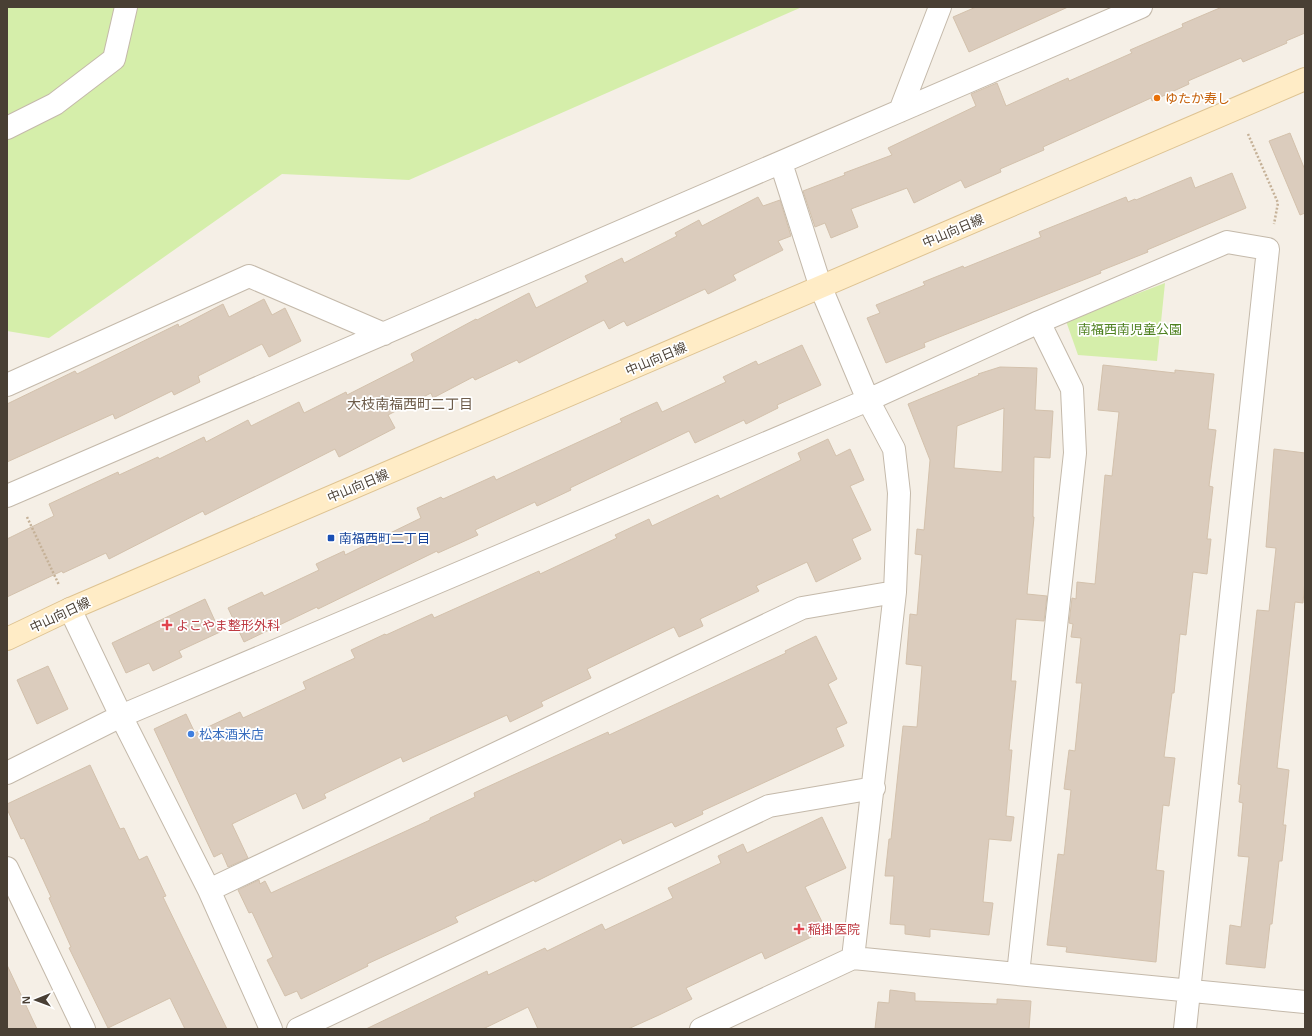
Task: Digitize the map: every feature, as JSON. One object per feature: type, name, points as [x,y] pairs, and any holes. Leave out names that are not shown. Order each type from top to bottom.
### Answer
[{"type":"main road","name":"中山向日線","points":[[7,639],[66,600],[821,288],[1305,79]]},
{"type":"street","points":[[7,128],[56,104],[114,59],[126,7]]},
{"type":"street","points":[[900,111],[940,7]]},
{"type":"street","points":[[12,494],[1141,7]]},
{"type":"street","points":[[781,163],[821,288],[868,400],[894,449],[899,493],[895,592],[874,788],[853,958]]},
{"type":"street","points":[[7,773],[121,716],[868,400],[1039,322],[1227,242],[1268,249],[1185,1029]]},
{"type":"street","points":[[7,385],[249,276],[384,334]]},
{"type":"street","points":[[1018,974],[1075,453],[1072,389],[1039,322]]},
{"type":"street","points":[[209,890],[802,608],[895,592]]},
{"type":"street","points":[[66,600],[121,716],[209,890],[271,1029]]},
{"type":"street","points":[[298,1029],[769,806],[874,788]]},
{"type":"street","points":[[7,868],[84,1029]]},
{"type":"street","points":[[701,1029],[853,958],[1305,1002]]},
{"type":"path","points":[[1236,109],[1278,203],[1268,249]]},
{"type":"path","points":[[12,494],[66,600]]},
{"type":"green space","points":[[7,7],[802,7],[409,180],[282,174],[49,338],[7,331]]},
{"type":"green space","name":"南福西南児童公園","points":[[1165,283],[1157,361],[1078,355],[1066,321]]},
{"type":"building","points":[[976,7],[1068,7],[969,52],[953,17]]},
{"type":"building","points":[[1222,7],[1305,7],[1305,33],[1286,41],[1287,43],[1243,62],[1241,58],[1188,81],[1189,84],[1152,101],[1151,98],[1043,147],[1044,150],[1000,169],[1001,172],[965,188],[961,180],[914,203],[907,188],[851,209],[858,227],[831,238],[825,223],[815,227],[803,191],[845,175],[844,173],[892,155],[888,148],[976,106],[971,94],[997,83],[1006,106],[1068,78],[1069,81],[1132,53],[1130,50],[1183,27],[1182,24]]},
{"type":"building","points":[[1290,133],[1305,170],[1305,213],[1300,215],[1269,141]]},
{"type":"building","points":[[1232,173],[1246,208],[1147,250],[1148,252],[1100,271],[1101,273],[924,343],[925,347],[886,363],[867,318],[880,313],[876,305],[925,285],[923,282],[963,266],[964,268],[1041,237],[1039,232],[1126,197],[1128,202],[1135,199],[1136,200],[1191,177],[1195,188]]},
{"type":"building","points":[[758,197],[763,206],[780,200],[791,236],[778,241],[783,250],[733,275],[736,280],[708,294],[705,289],[627,326],[624,321],[609,329],[604,320],[519,363],[517,360],[475,380],[473,377],[433,398],[431,393],[388,415],[395,428],[339,457],[335,449],[205,515],[203,511],[109,559],[106,553],[63,573],[62,571],[7,597],[7,539],[54,516],[49,504],[118,472],[119,475],[158,457],[159,459],[204,437],[206,442],[248,420],[251,426],[299,402],[304,413],[346,392],[347,395],[414,361],[411,354],[476,319],[477,320],[529,293],[536,308],[588,282],[585,276],[622,258],[624,263],[677,236],[675,233],[699,220],[702,226]]},
{"type":"building","points":[[264,299],[272,315],[285,308],[301,341],[269,357],[262,344],[198,376],[200,382],[174,395],[172,391],[115,419],[113,414],[7,462],[7,404],[75,371],[77,374],[178,324],[179,327],[223,304],[229,317]]},
{"type":"building","points":[[802,345],[821,385],[777,405],[778,408],[746,424],[744,420],[695,443],[689,431],[570,488],[571,490],[537,506],[535,502],[475,530],[478,535],[438,553],[437,551],[318,609],[317,607],[244,642],[228,608],[262,592],[264,596],[319,570],[316,564],[344,551],[345,555],[421,518],[417,508],[441,497],[443,499],[494,476],[496,480],[622,422],[620,419],[657,402],[662,412],[726,382],[723,377],[756,361],[758,365]]},
{"type":"building","points":[[1103,365],[1175,373],[1175,370],[1214,374],[1208,429],[1216,430],[1209,486],[1213,487],[1207,539],[1211,539],[1207,574],[1193,572],[1186,635],[1180,634],[1174,693],[1172,693],[1164,757],[1175,758],[1169,806],[1163,805],[1156,870],[1164,871],[1156,962],[1066,952],[1067,947],[1047,945],[1058,854],[1064,855],[1071,790],[1064,789],[1069,750],[1075,751],[1082,683],[1076,683],[1081,638],[1071,637],[1073,624],[1069,623],[1072,598],[1076,599],[1077,582],[1095,584],[1105,475],[1112,476],[1119,412],[1098,410]]},
{"type":"building","points":[[1000,367],[1037,368],[1035,410],[1053,411],[1050,458],[1034,457],[1034,517],[1027,594],[1047,596],[1044,621],[1016,619],[1011,681],[1016,681],[1009,750],[1012,750],[1006,816],[1014,817],[1011,841],[989,839],[983,902],[993,903],[989,935],[930,929],[930,937],[905,934],[905,925],[890,924],[894,876],[885,876],[889,839],[891,839],[903,726],[917,727],[922,666],[906,664],[910,614],[917,615],[922,555],[915,554],[917,529],[924,530],[930,460],[908,404],[979,375],[978,374]],"holes":[[[1004,408],[1002,472],[954,468],[957,426]]]},
{"type":"building","points":[[828,439],[836,456],[850,449],[864,480],[850,486],[871,530],[852,539],[861,559],[816,582],[807,562],[756,586],[759,591],[700,619],[703,626],[679,637],[674,627],[587,669],[591,678],[541,702],[543,706],[510,722],[507,715],[403,762],[401,757],[324,794],[326,798],[303,809],[296,793],[232,824],[248,858],[228,867],[222,853],[214,857],[154,729],[186,714],[195,733],[240,712],[243,718],[306,689],[303,682],[355,658],[351,650],[432,614],[434,618],[539,571],[540,574],[617,538],[615,535],[649,519],[652,526],[718,495],[720,499],[801,460],[798,453]]},
{"type":"building","points":[[1274,449],[1305,453],[1305,580],[1303,603],[1295,602],[1277,768],[1289,770],[1283,825],[1286,825],[1282,861],[1279,861],[1272,924],[1270,924],[1265,968],[1226,964],[1230,925],[1241,927],[1249,857],[1238,856],[1243,803],[1239,802],[1241,785],[1238,784],[1257,610],[1269,611],[1276,548],[1266,547]]},
{"type":"building","points":[[205,599],[220,632],[179,651],[182,657],[153,671],[149,663],[126,673],[112,643]]},
{"type":"building","points":[[816,636],[837,679],[828,684],[847,723],[836,728],[844,746],[702,811],[703,814],[675,827],[672,822],[623,844],[621,839],[535,882],[534,880],[455,917],[458,922],[367,964],[368,966],[301,999],[297,991],[285,996],[267,960],[273,957],[252,912],[249,913],[238,890],[259,880],[260,884],[265,881],[271,893],[430,820],[430,818],[475,797],[474,793],[608,732],[609,735],[786,653],[785,651]]},
{"type":"building","points":[[48,666],[68,709],[37,724],[17,680]]},
{"type":"building","points":[[90,765],[120,829],[124,828],[139,860],[147,856],[166,896],[163,897],[227,1029],[185,1029],[170,998],[108,1028],[69,948],[71,947],[49,898],[51,897],[24,838],[21,839],[7,809],[7,804]]},
{"type":"building","points":[[822,817],[846,868],[805,887],[826,930],[765,959],[762,952],[686,988],[692,999],[659,1015],[628,1029],[538,1029],[528,1007],[483,1029],[366,1029],[487,971],[488,975],[545,948],[547,951],[602,924],[605,930],[673,898],[668,888],[721,863],[718,856],[743,844],[747,853]]},
{"type":"building","points":[[7,965],[37,1029],[7,1029]]},
{"type":"building","points":[[890,990],[915,993],[915,1001],[997,1004],[997,999],[1031,1001],[1029,1029],[875,1029],[878,1002],[889,1003]]},
{"type":"place","name":"ゆたか寿し","points":[[1157,98]]},
{"type":"place","name":"南福西町二丁目","points":[[331,538]]},
{"type":"place","name":"よこやま整形外科","points":[[167,625]]},
{"type":"place","name":"松本酒米店","points":[[191,734]]},
{"type":"place","name":"稲掛医院","points":[[799,929]]},
{"type":"district","name":"大枝南福西町二丁目","points":[[410,404]]}]
